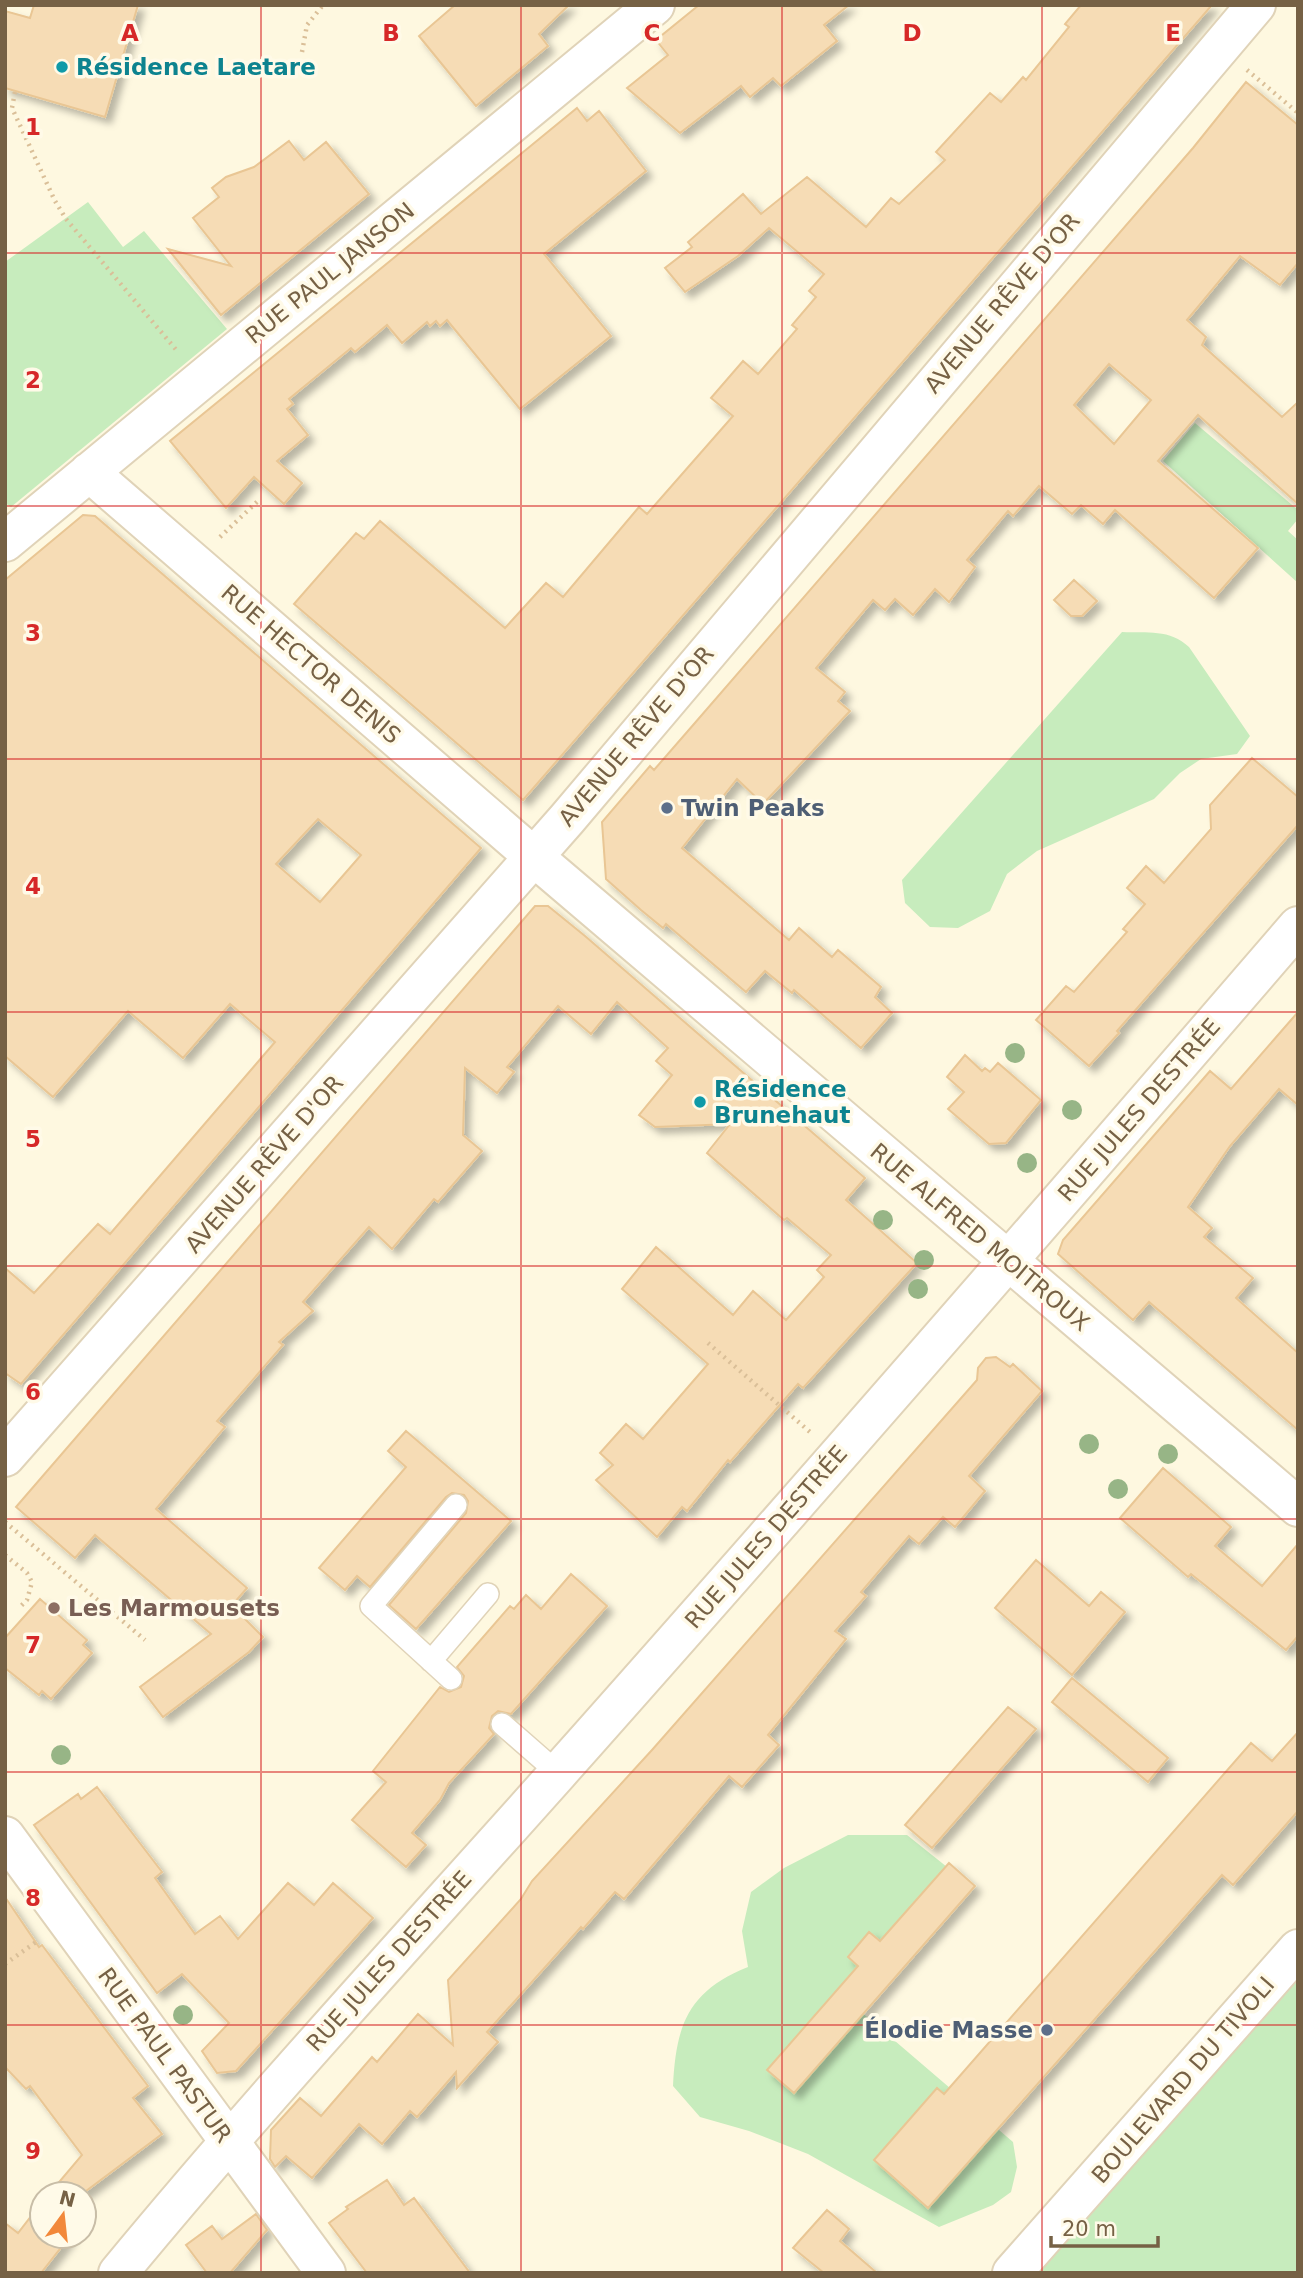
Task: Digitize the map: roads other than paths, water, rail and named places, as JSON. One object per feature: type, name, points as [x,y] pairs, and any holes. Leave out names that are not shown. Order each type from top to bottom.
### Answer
[{"type":"street","name":"RUE PAUL JANSON","points":[[5,542],[655,5]]},
{"type":"street","name":"AVENUE RÊVE D'OR","points":[[5,1457],[534,857],[1256,5]]},
{"type":"street","name":"RUE HECTOR DENIS","points":[[89,472],[534,857]]},
{"type":"street","name":"RUE ALFRED MOITROUX","points":[[534,857],[1298,1507]]},
{"type":"street","name":"RUE JULES DESTRÉE","points":[[118,2273],[227,2141],[558,1773],[1009,1261],[1298,926]]},
{"type":"street","name":"RUE PAUL PASTUR","points":[[5,1836],[326,2273]]},
{"type":"street","name":"BOULEVARD DU TIVOLI","points":[[1012,2273],[1298,1949]]},
{"type":"lane","points":[[451,1679],[371,1606],[456,1505]]},
{"type":"lane","points":[[431,1661],[488,1594]]},
{"type":"lane","points":[[502,1724],[558,1773]]},
{"type":"place","name":"Résidence Laetare","points":[[62,67]]},
{"type":"place","name":"Twin Peaks","points":[[667,808]]},
{"type":"place","name":"Résidence Brunehaut","points":[[700,1102]]},
{"type":"place","name":"Les Marmousets","points":[[54,1608]]},
{"type":"place","name":"Élodie Masse","points":[[1047,2030]]}]
